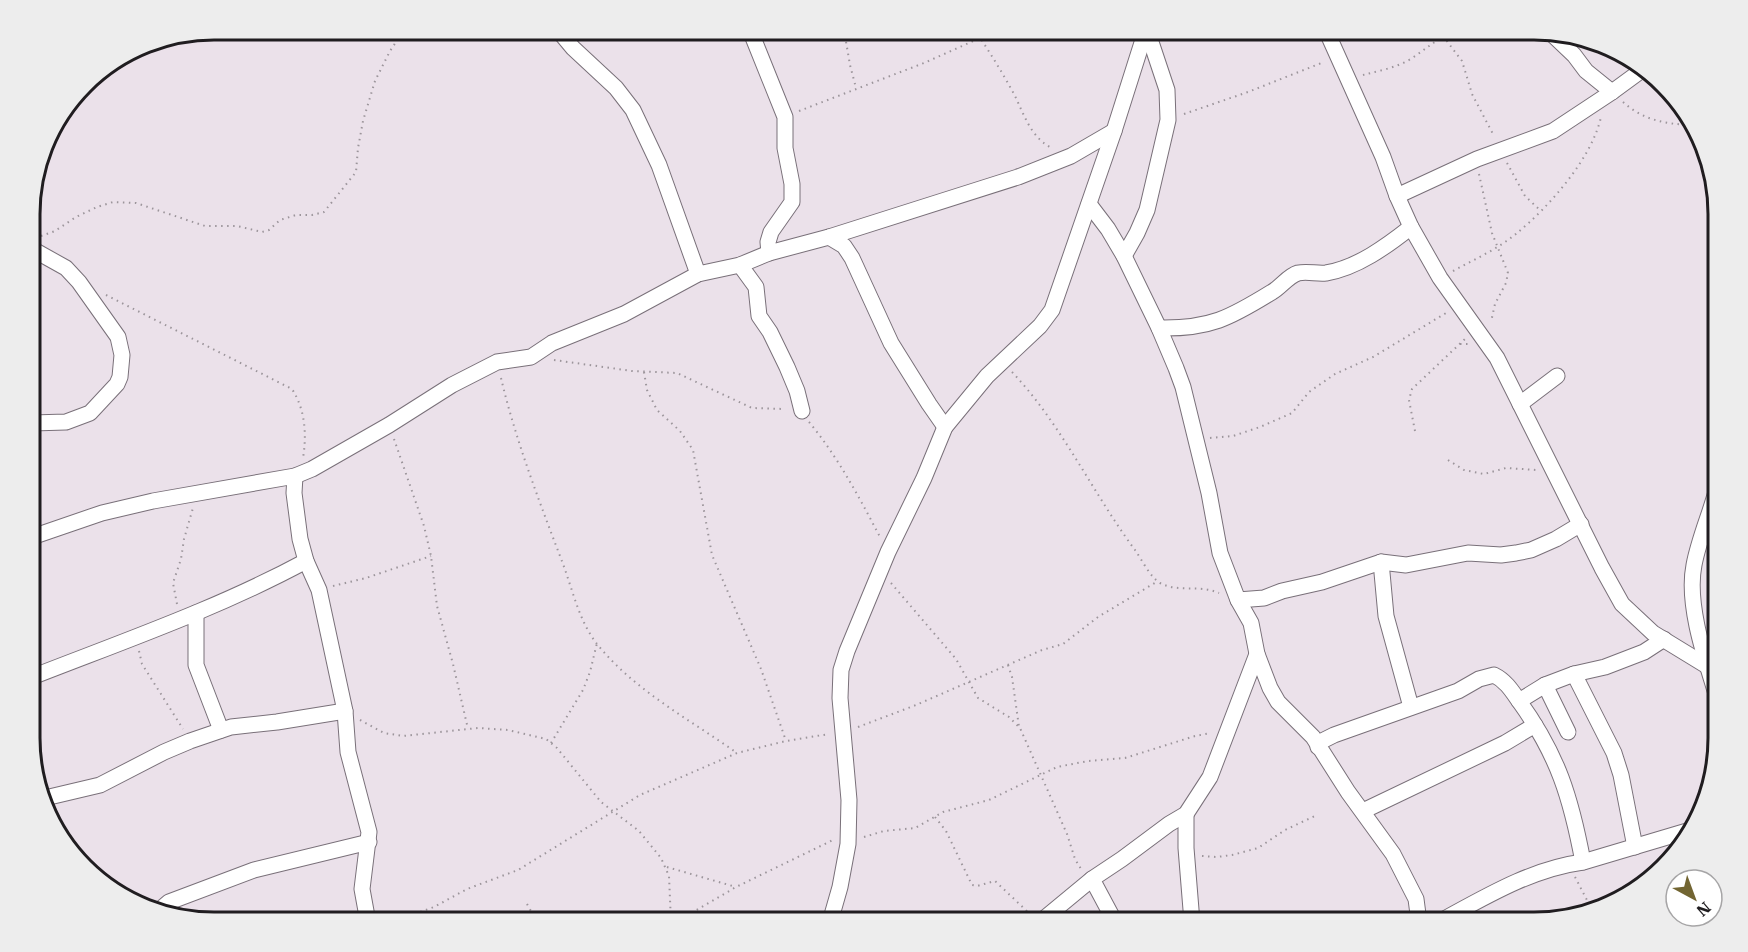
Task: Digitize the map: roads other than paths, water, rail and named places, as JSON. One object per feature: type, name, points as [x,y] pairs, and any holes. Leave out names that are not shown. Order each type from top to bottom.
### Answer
[{"type":"street","points":[[566,40],[616,88],[633,110],[659,165],[698,274]]},
{"type":"street","points":[[754,40],[785,117],[785,148],[792,184],[792,202],[771,232],[768,242],[770,253]]},
{"type":"street","points":[[833,912],[840,887],[848,837],[849,800],[840,698],[841,670],[880,570],[945,427],[987,376],[1040,326],[1052,310],[1143,40]]},
{"type":"street","points":[[1124,256],[1147,210],[1168,120],[1167,90],[1150,40]]},
{"type":"street","points":[[1330,40],[1383,157],[1411,227],[1440,278],[1490,346],[1622,604],[1653,633],[1707,666]]},
{"type":"street","points":[[1562,43],[1608,94]]},
{"type":"street","points":[[1397,196],[1478,159],[1553,130],[1636,74]]},
{"type":"street","points":[[41,534],[102,513],[200,492],[260,484],[295,476],[312,469],[389,425],[452,385],[497,362],[531,357],[552,343],[624,314],[698,274],[740,265],[770,253],[829,237],[1018,177],[1071,156],[1114,130]]},
{"type":"street","points":[[1089,204],[1108,229],[1124,256],[1160,328],[1182,387],[1209,493],[1220,553],[1238,600],[1251,623],[1257,654],[1270,688],[1278,702],[1312,737],[1401,868],[1416,899],[1418,911]]},
{"type":"street","points":[[1160,328],[1208,325],[1233,315],[1277,289],[1296,274],[1339,270],[1392,242],[1411,227]]},
{"type":"street","points":[[829,237],[844,246],[852,258],[891,343],[945,427]]},
{"type":"street","points":[[41,248],[80,282],[118,337],[122,355],[120,377],[112,392],[90,413],[66,422],[41,423]]},
{"type":"street","points":[[740,265],[756,287],[759,316],[770,332],[787,367],[802,411]]},
{"type":"street","points":[[1520,404],[1557,376]]},
{"type":"street","points":[[295,476],[294,493],[300,539],[306,561],[319,590],[345,711],[348,752],[369,832],[362,874],[366,912]]},
{"type":"street","points":[[1708,516],[1698,547],[1692,588],[1698,628],[1708,669]]},
{"type":"street","points":[[1238,600],[1264,598],[1282,591],[1333,579],[1381,562],[1406,565],[1468,554],[1501,555],[1531,550],[1581,525]]},
{"type":"street","points":[[41,674],[261,586],[306,561]]},
{"type":"street","points":[[1381,562],[1386,616],[1411,707]]},
{"type":"street","points":[[190,615],[196,665],[221,730]]},
{"type":"street","points":[[1519,701],[1545,685],[1574,674],[1605,667],[1644,652],[1664,639]]},
{"type":"street","points":[[1053,911],[1092,879],[1186,814],[1209,777],[1257,654]]},
{"type":"street","points":[[1574,674],[1614,753],[1622,775],[1635,847]]},
{"type":"street","points":[[1318,747],[1322,741],[1334,735],[1458,691],[1479,679],[1494,675],[1503,680],[1535,724],[1560,772],[1572,807],[1576,863]]},
{"type":"street","points":[[1545,685],[1568,732]]},
{"type":"street","points":[[51,797],[100,785],[190,741],[221,730],[345,711]]},
{"type":"street","points":[[1363,811],[1505,743],[1535,724]]},
{"type":"street","points":[[1186,814],[1190,911]]},
{"type":"street","points":[[1460,911],[1519,880],[1678,834]]},
{"type":"street","points":[[166,905],[254,870],[369,842]]},
{"type":"street","points":[[1092,879],[1109,911]]}]
